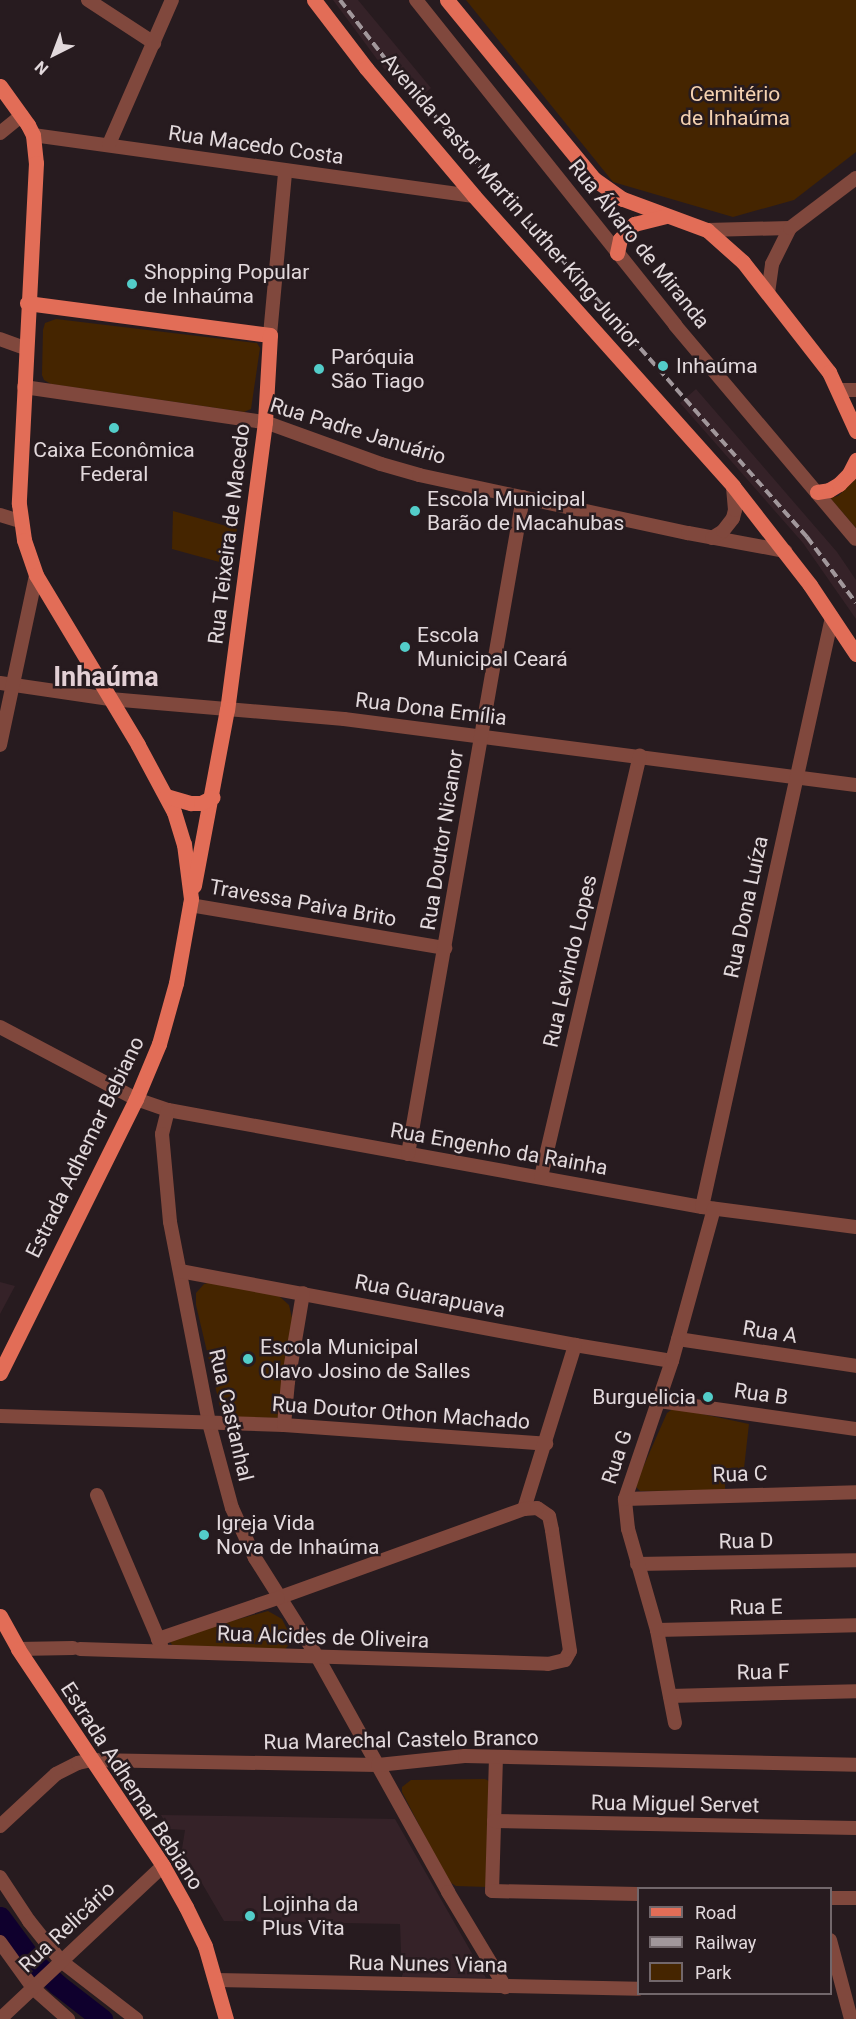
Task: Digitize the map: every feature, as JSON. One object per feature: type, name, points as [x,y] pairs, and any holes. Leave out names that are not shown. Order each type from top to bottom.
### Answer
[{"type":"main road","name":"Avenida Pastor Martin Luther King Junior","points":[[314,0],[366,68],[474,196],[734,486],[785,551],[856,654]]},
{"type":"main road","points":[[447,0],[594,178],[623,199],[707,230],[743,262],[829,372],[856,430]]},
{"type":"main road","name":"Estrada Adhemar Bebiano","points":[[0,86],[22,115],[33,135],[36,185],[27,303],[20,521],[36,575],[166,796],[184,844],[190,902],[168,1016],[136,1099],[0,1372]]},
{"type":"main road","points":[[617,253],[620,239],[634,224],[668,215]]},
{"type":"main road","points":[[27,303],[270,335]]},
{"type":"main road","name":"Rua Teixeira de Macedo","points":[[190,902],[213,797],[227,709],[265,422],[270,335]]},
{"type":"main road","points":[[817,492],[830,490],[839,484],[849,474],[856,460]]},
{"type":"main road","points":[[166,796],[191,803],[201,803],[213,797]]},
{"type":"main road","name":"Estrada Adhemar Bebiano","points":[[0,1616],[18,1649],[163,1866],[205,1946],[226,2019]]},
{"type":"street","points":[[88,0],[153,43]]},
{"type":"street","points":[[109,144],[172,0]]},
{"type":"street","name":"Rua Álvaro de Miranda","points":[[416,0],[617,253],[856,539]]},
{"type":"street","points":[[0,133],[22,115]]},
{"type":"street","name":"Rua Macedo Costa","points":[[33,135],[109,144],[285,172],[474,196]]},
{"type":"street","name":"Rua Teixeira de Macedo","points":[[270,335],[285,172]]},
{"type":"street","points":[[768,293],[772,264],[790,228],[856,178]]},
{"type":"street","points":[[707,230],[790,228]]},
{"type":"street","points":[[0,339],[25,348]]},
{"type":"street","name":"Rua Padre Januário","points":[[24,387],[265,422],[381,464],[712,538],[785,551]]},
{"type":"street","points":[[839,390],[856,390]]},
{"type":"street","points":[[712,538],[723,531],[733,518],[734,486]]},
{"type":"street","name":"Rua Doutor Nicanor","points":[[408,1154],[523,497]]},
{"type":"street","points":[[0,515],[20,521]]},
{"type":"street","points":[[0,745],[6,684],[36,575]]},
{"type":"street","name":"Rua Dona Luíza","points":[[708,1208],[796,777],[832,617]]},
{"type":"street","name":"Rua Dona Emília","points":[[6,684],[110,699],[227,709],[640,755],[856,785]]},
{"type":"street","name":"Rua Levindo Lopes","points":[[541,1177],[640,755]]},
{"type":"street","name":"Travessa Paiva Brito","points":[[190,902],[445,948]]},
{"type":"street","name":"Rua Engenho da Rainha","points":[[0,1027],[136,1099],[168,1110],[708,1208],[856,1227]]},
{"type":"street","name":"Rua Castanhal","points":[[168,1110],[162,1134],[165,1188],[209,1423],[231,1508],[255,1558],[278,1598],[318,1658],[505,1987]]},
{"type":"street","name":"Rua G","points":[[675,1723],[657,1630],[628,1529],[625,1499],[672,1361],[708,1208]]},
{"type":"street","name":"Rua Guarapuava","points":[[180,1271],[575,1346],[672,1361]]},
{"type":"street","points":[[284,1425],[291,1355],[303,1293]]},
{"type":"street","name":"Rua A","points":[[678,1339],[856,1366]]},
{"type":"street","points":[[158,1639],[524,1509],[575,1346]]},
{"type":"street","name":"Rua B","points":[[659,1401],[856,1429]]},
{"type":"street","name":"Rua Doutor Othon Machado","points":[[0,1416],[284,1425],[546,1444]]},
{"type":"street","name":"Rua C","points":[[625,1499],[856,1492]]},
{"type":"street","points":[[97,1495],[164,1653]]},
{"type":"street","name":"Rua Alcides de Oliveira","points":[[18,1649],[548,1664],[565,1660],[570,1651],[570,1643],[549,1516],[542,1509],[524,1509]]},
{"type":"street","name":"Rua D","points":[[638,1564],[856,1560]]},
{"type":"street","name":"Rua E","points":[[657,1630],[856,1625]]},
{"type":"street","name":"Rua F","points":[[670,1696],[856,1691]]},
{"type":"street","name":"Rua Marechal Castelo Branco","points":[[0,1826],[56,1774],[67,1767],[91,1760],[378,1765],[465,1756],[856,1765]]},
{"type":"street","points":[[496,1757],[492,1891],[637,1894]]},
{"type":"street","name":"Rua Miguel Servet","points":[[494,1821],[856,1828]]},
{"type":"street","name":"Rua Relicário","points":[[0,2019],[163,1866]]},
{"type":"street","points":[[0,1877],[59,1963],[136,2019]]},
{"type":"street","points":[[832,1898],[856,1898]]},
{"type":"street","points":[[0,1942],[35,1985],[68,2019]]},
{"type":"street","points":[[832,1948],[837,1990],[851,2019]]},
{"type":"street","name":"Rua Nunes Viana","points":[[216,1980],[637,1989]]},
{"type":"shaded area","points":[[333,0],[358,0],[431,88],[414,102],[385,70]]},
{"type":"shaded area","points":[[696,389],[837,552],[856,580],[856,619],[803,543],[680,403]]},
{"type":"shaded area","points":[[0,1282],[15,1286],[0,1314]]},
{"type":"shaded area","points":[[161,1815],[395,1819],[486,1978],[402,1977],[400,1924],[224,1921],[182,1849],[185,1830],[169,1829]]},
{"type":"green space","name":"Cemitério de Inhaúma","points":[[466,0],[856,0],[856,152],[794,200],[733,217],[613,182]]},
{"type":"green space","points":[[56,319],[257,343],[260,348],[251,409],[244,412],[51,384],[44,380],[42,375],[43,330],[45,323]]},
{"type":"green space","points":[[856,479],[856,528],[830,498],[838,496]]},
{"type":"green space","points":[[173,511],[237,529],[234,566],[172,549]]},
{"type":"green space","name":"Escola Municipal Olavo Josino de Salles","points":[[211,1282],[279,1296],[289,1305],[292,1318],[281,1413],[277,1418],[226,1417],[221,1411],[196,1305],[196,1293],[204,1284]]},
{"type":"green space","points":[[674,1408],[749,1424],[743,1477],[725,1476],[725,1490],[640,1491],[636,1487],[667,1413]]},
{"type":"green space","points":[[268,1611],[282,1619],[293,1641],[284,1650],[173,1646],[170,1642],[171,1638]]},
{"type":"green space","points":[[485,1779],[489,1781],[487,1887],[456,1886],[448,1881],[402,1792],[402,1787],[411,1780]]},
{"type":"waterway","points":[[0,1917],[31,1959],[58,1985],[102,2019]]},
{"type":"railway","points":[[340,0],[390,65],[807,537],[856,603]]},
{"type":"place","name":"Shopping Popular de Inhaúma","points":[[132,284]]},
{"type":"place","name":"Inhaúma","points":[[663,366]]},
{"type":"place","name":"Paróquia São Tiago","points":[[319,369]]},
{"type":"place","name":"Caixa Econômica Federal","points":[[114,428]]},
{"type":"place","name":"Escola Municipal Barão de Macahubas","points":[[415,511]]},
{"type":"place","name":"Escola Municipal Ceará","points":[[405,647]]},
{"type":"place","name":"Escola Municipal Olavo Josino de Salles","points":[[248,1359]]},
{"type":"place","name":"Burguelicia","points":[[708,1397]]},
{"type":"place","name":"Igreja Vida Nova de Inhaúma","points":[[204,1535]]},
{"type":"place","name":"Lojinha da Plus Vita","points":[[250,1916]]},
{"type":"district","name":"Inhaúma","points":[[106,678]]}]
